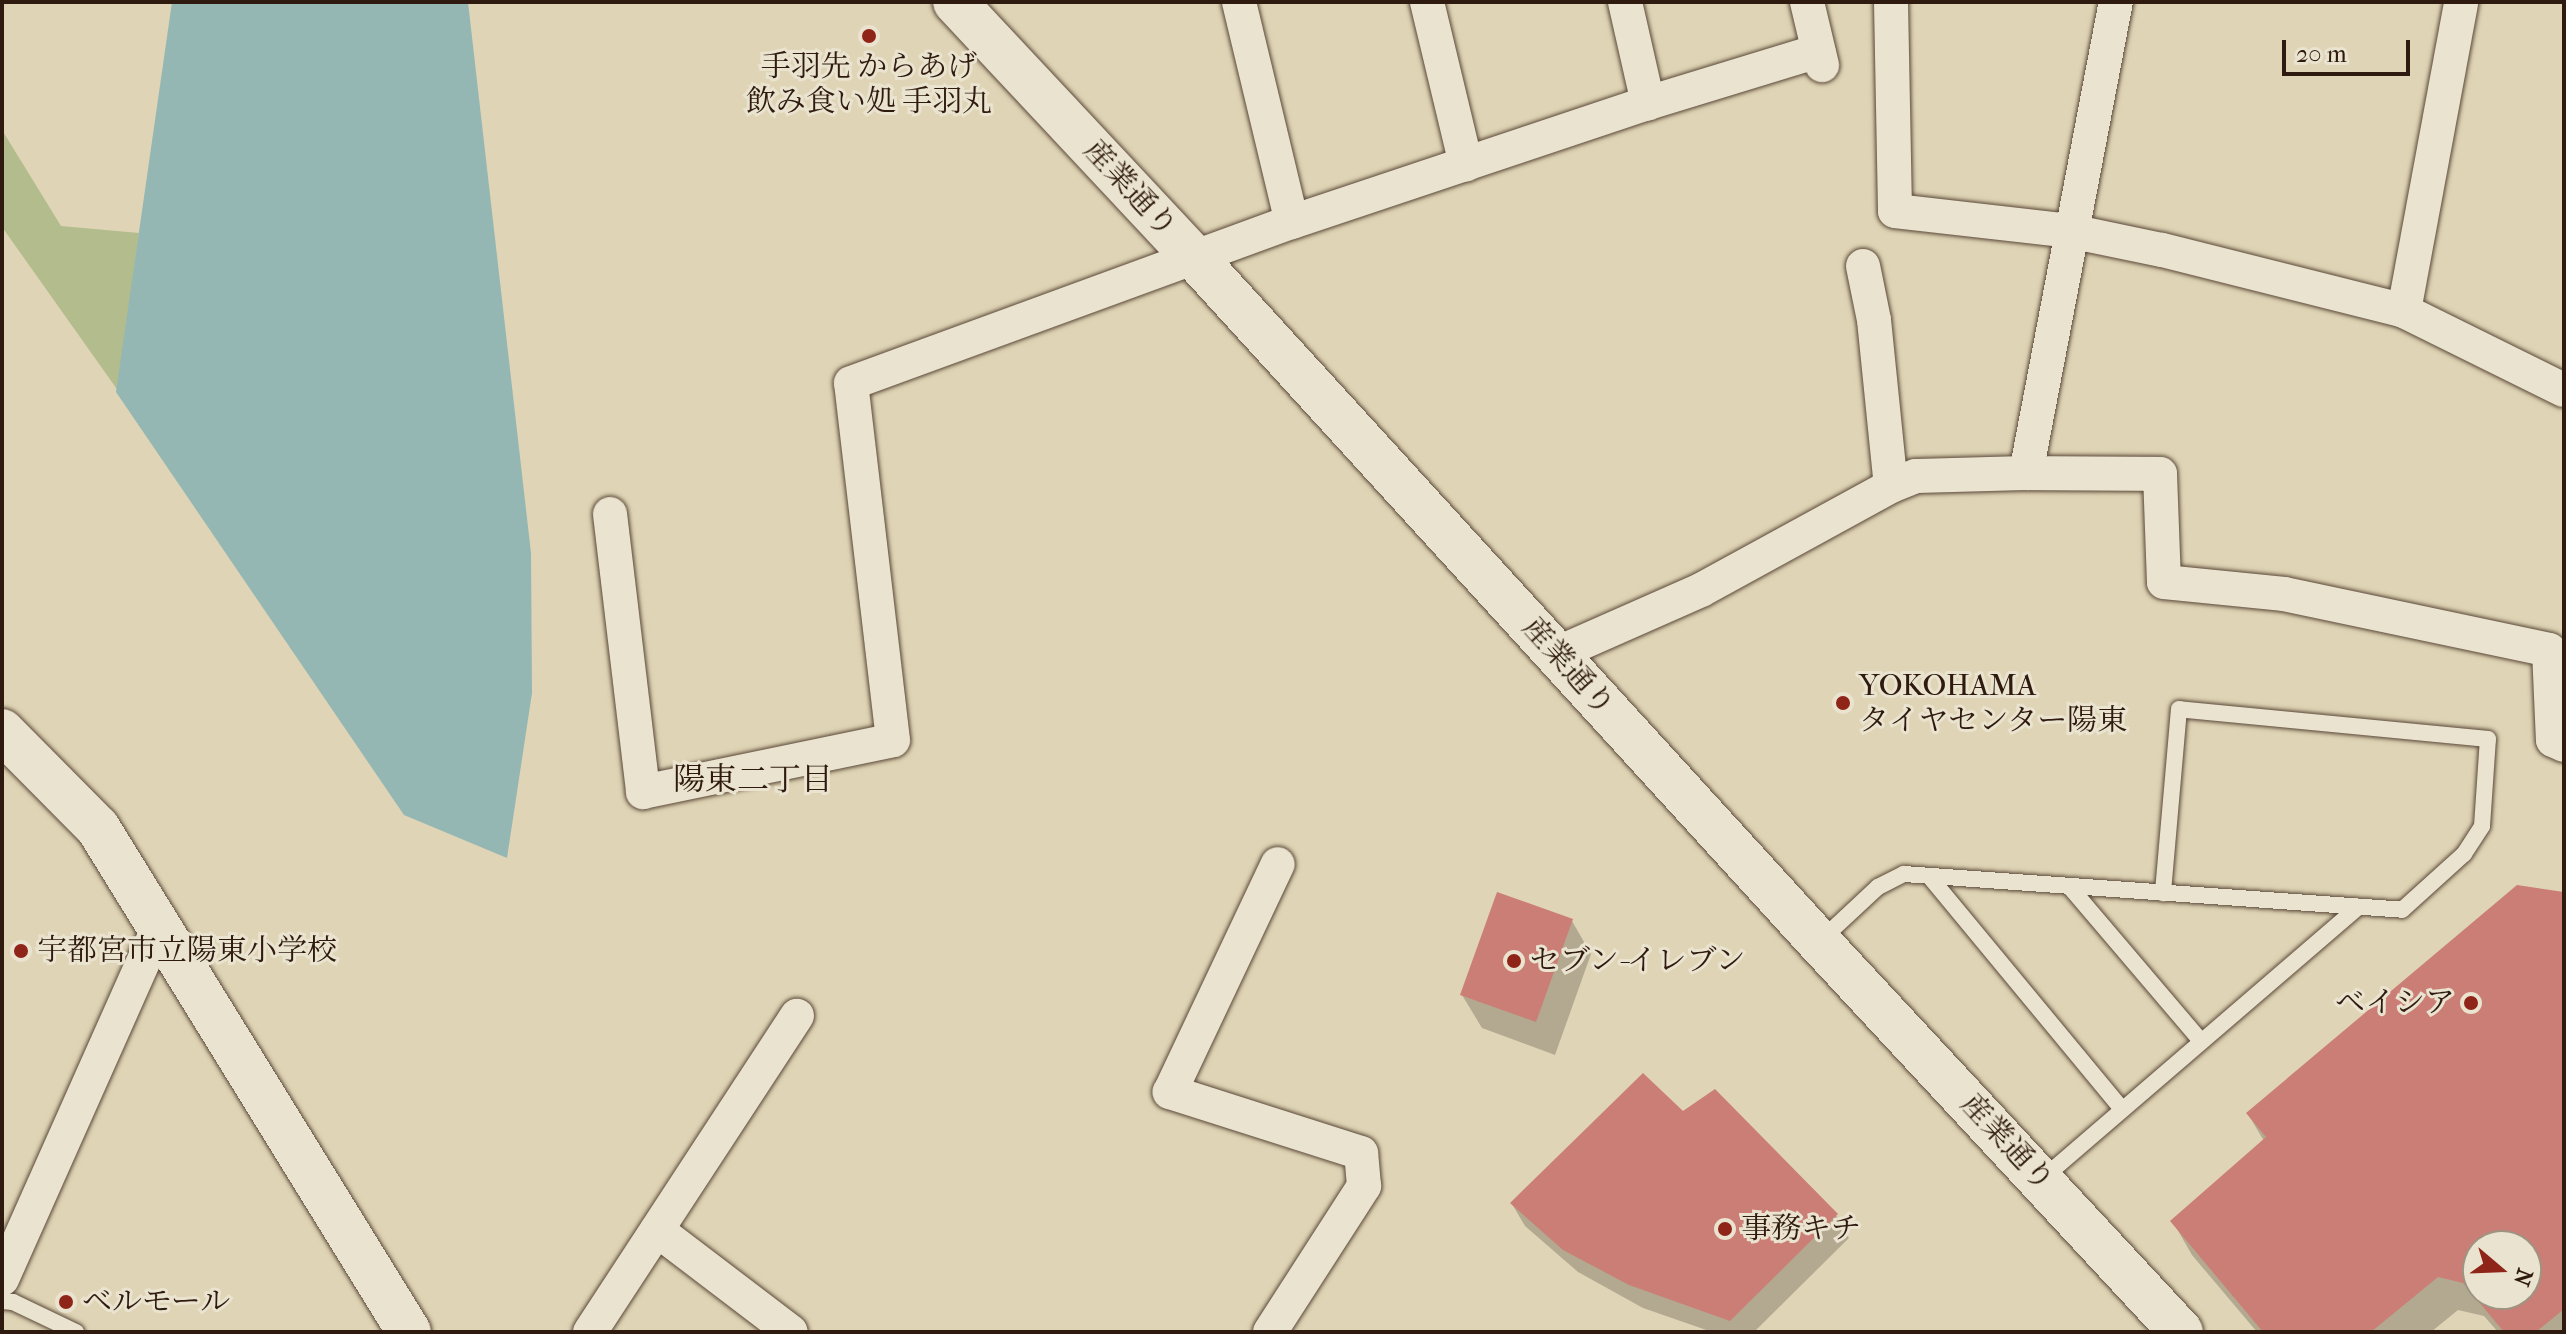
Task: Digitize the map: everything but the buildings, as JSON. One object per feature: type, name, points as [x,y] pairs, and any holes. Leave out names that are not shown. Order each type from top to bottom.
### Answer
[{"type":"street","name":"産業通り","points":[[955,2],[1193,256],[1819,942],[2181,1332]]},
{"type":"street","points":[[1239,2],[1292,222]]},
{"type":"street","points":[[1427,2],[1466,164]]},
{"type":"street","points":[[1625,2],[1648,103]]},
{"type":"street","points":[[610,514],[643,792],[893,740],[851,383],[1292,222],[1648,103],[1820,58],[1807,2]]},
{"type":"street","points":[[1891,2],[1895,211],[2070,231],[2162,250],[2404,311],[2564,390]]},
{"type":"street","points":[[2026,473],[2116,2]]},
{"type":"street","points":[[2404,311],[2461,2]]},
{"type":"street","points":[[1863,266],[1874,320],[1891,486]]},
{"type":"street","points":[[1556,654],[1701,590],[1891,486],[1916,476],[2160,474],[2164,582],[2284,594],[2549,650],[2553,740],[2564,745]]},
{"type":"street","points":[[2,731],[98,828],[409,1332]]},
{"type":"street","points":[[1270,1332],[1364,1186],[1361,1153],[1170,1092],[1278,864]]},
{"type":"street","points":[[2,1279],[159,926]]},
{"type":"street","points":[[590,1332],[797,1016]]},
{"type":"street","points":[[657,1230],[791,1332]]},
{"type":"lane","points":[[1819,942],[1878,887],[1904,874],[2163,893],[2402,910],[2464,854],[2482,826],[2488,739],[2179,709],[2163,893]]},
{"type":"lane","points":[[1929,876],[2122,1109]]},
{"type":"lane","points":[[2069,886],[2201,1041]]},
{"type":"lane","points":[[2042,1179],[2358,907]]},
{"type":"lane","points":[[2,1301],[13,1302],[76,1332]]},
{"type":"green space","points":[[2,130],[61,226],[139,233],[119,392],[2,227]]},
{"type":"water","points":[[172,2],[468,2],[531,553],[532,693],[507,858],[404,815],[116,392]]},
{"type":"place","name":"手羽先 からあげ 飲み食い処 手羽丸","points":[[869,36]]},
{"type":"place","name":"YOKOHAMA タイヤセンター陽東","points":[[1843,703]]},
{"type":"place","name":"宇都宮市立陽東小学校","points":[[21,951]]},
{"type":"place","name":"セブン-イレブン","points":[[1514,961]]},
{"type":"place","name":"ベイシア","points":[[2471,1003]]},
{"type":"place","name":"事務キチ","points":[[1725,1229]]},
{"type":"place","name":"ベルモール","points":[[66,1302]]},
{"type":"district","name":"陽東二丁目","points":[[753,780]]}]
